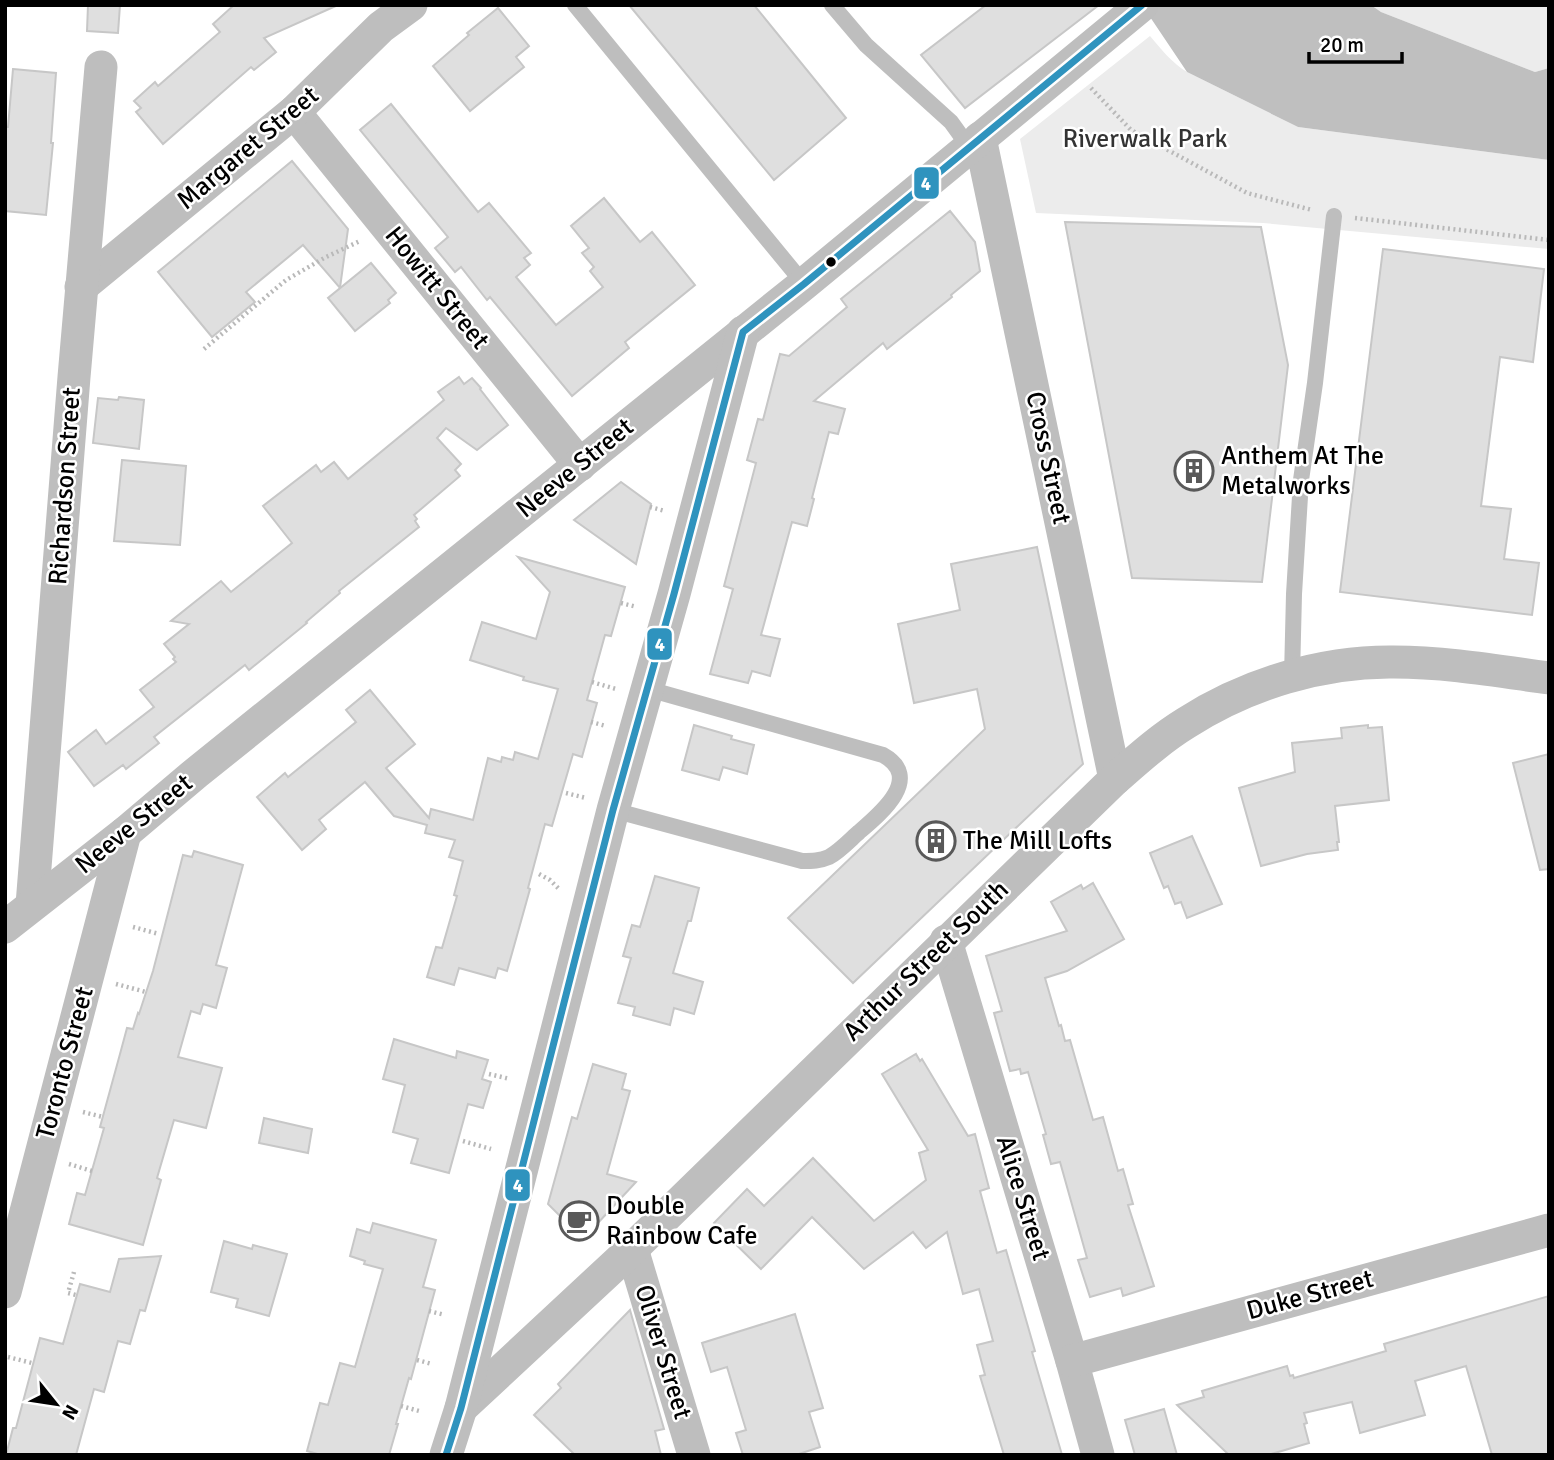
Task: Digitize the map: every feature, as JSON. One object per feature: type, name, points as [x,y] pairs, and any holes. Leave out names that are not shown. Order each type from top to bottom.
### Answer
[{"type":"street","name":"Margaret Street","points":[[81,287],[294,112],[376,16],[411,5]]},
{"type":"street","name":"Neeve Street","points":[[5,927],[804,284],[1135,11]]},
{"type":"street","name":"Richardson Street","points":[[32,905],[101,67]]},
{"type":"street","name":"Howitt Street","points":[[294,112],[580,465]]},
{"type":"street","name":"Cross Street","points":[[975,142],[1115,779]]},
{"type":"street","points":[[446,1455],[461,1408],[600,804],[632,689],[743,332]]},
{"type":"street","name":"Arthur Street South","points":[[461,1408],[632,1249],[946,941],[1115,779],[1160,740],[1200,714],[1239,695],[1323,668],[1393,662],[1485,669],[1549,678]]},
{"type":"street","name":"Toronto Street","points":[[5,1293],[125,833]]},
{"type":"street","name":"Alice Street","points":[[946,941],[1098,1455]]},
{"type":"street","name":"Duke Street","points":[[1072,1361],[1549,1230]]},
{"type":"street","name":"Oliver Street","points":[[632,1249],[694,1455]]},
{"type":"street","points":[[461,1408],[473,1455]]},
{"type":"lane","points":[[575,5],[804,284]]},
{"type":"lane","points":[[832,5],[866,45],[975,142]]},
{"type":"lane","points":[[1292,676],[1301,480],[1334,216]]},
{"type":"lane","points":[[600,804],[802,861],[816,862],[832,856],[885,809],[897,788],[900,776],[896,766],[883,755],[632,689]]},
{"type":"path","points":[[1088,84],[1131,130],[1247,193],[1334,216],[1549,240]]},
{"type":"path","points":[[204,349],[286,280],[387,227]]},
{"type":"path","points":[[650,508],[666,511]]},
{"type":"path","points":[[621,603],[639,608]]},
{"type":"path","points":[[592,682],[632,689]]},
{"type":"path","points":[[591,722],[607,726]]},
{"type":"path","points":[[566,793],[600,804]]},
{"type":"path","points":[[539,874],[561,891]]},
{"type":"path","points":[[128,926],[159,934]]},
{"type":"path","points":[[113,983],[146,992]]},
{"type":"path","points":[[489,1074],[510,1079]]},
{"type":"path","points":[[77,1110],[103,1117]]},
{"type":"path","points":[[463,1141],[491,1149]]},
{"type":"path","points":[[63,1163],[92,1171]]},
{"type":"path","points":[[74,1272],[68,1293],[76,1295]]},
{"type":"path","points":[[429,1311],[445,1315]]},
{"type":"path","points":[[8,1357],[32,1363]]},
{"type":"path","points":[[417,1360],[432,1364]]},
{"type":"path","points":[[401,1406],[419,1411]]},
{"type":"green space","points":[[1371,5],[1549,5],[1549,68],[1535,72],[1381,12]]},
{"type":"green space","name":"Riverwalk Park","points":[[1150,36],[1187,72],[1298,127],[1549,160],[1549,249],[1263,223],[1036,213],[1020,139]]},
{"type":"shaded area","points":[[1142,5],[1371,5],[1381,12],[1535,72],[1549,68],[1549,160],[1298,127],[1187,72]]},
{"type":"building","points":[[88,5],[120,5],[118,33],[87,31]]},
{"type":"building","points":[[234,5],[338,5],[264,38],[276,52],[254,70],[251,67],[163,144],[136,112],[141,108],[134,101],[155,82],[158,86],[220,32],[213,24]]},
{"type":"building","points":[[629,5],[754,5],[846,118],[774,180]]},
{"type":"building","points":[[986,5],[1099,5],[965,108],[921,55]]},
{"type":"building","points":[[498,8],[529,46],[516,57],[524,67],[470,111],[433,66]]},
{"type":"building","points":[[13,69],[56,73],[46,215],[5,211],[5,127],[8,127]]},
{"type":"building","points":[[391,104],[478,212],[489,203],[531,253],[524,258],[530,265],[516,277],[556,325],[603,287],[590,271],[594,267],[582,253],[589,248],[571,226],[604,198],[640,242],[652,232],[695,285],[625,342],[629,348],[572,396],[490,297],[487,300],[461,267],[455,272],[435,248],[448,237],[360,130]]},
{"type":"building","points":[[292,161],[348,229],[340,288],[303,245],[246,292],[255,302],[212,337],[158,272]]},
{"type":"building","points":[[950,211],[975,242],[980,271],[887,349],[883,343],[814,401],[845,409],[838,434],[829,432],[807,526],[792,522],[761,635],[780,639],[770,676],[752,671],[748,683],[710,674],[733,589],[724,586],[756,463],[747,460],[758,419],[763,420],[780,354],[789,356],[847,307],[841,299]]},
{"type":"building","name":"Anthem At The Metalworks","points":[[1065,222],[1261,227],[1288,365],[1262,582],[1132,578]]},
{"type":"building","points":[[1383,249],[1544,269],[1533,362],[1500,357],[1481,506],[1511,509],[1504,559],[1539,563],[1532,615],[1340,592]]},
{"type":"building","points":[[371,263],[396,293],[388,300],[390,303],[355,331],[328,298]]},
{"type":"building","points":[[459,377],[464,384],[472,378],[508,425],[477,450],[446,428],[437,438],[461,464],[455,470],[460,476],[414,515],[419,527],[339,591],[340,593],[307,623],[249,670],[245,665],[154,737],[159,743],[126,769],[123,765],[94,786],[68,752],[96,730],[106,744],[154,707],[140,690],[176,662],[164,644],[189,624],[171,621],[221,581],[231,592],[292,543],[263,506],[316,465],[321,472],[334,462],[348,479],[444,400],[438,392]]},
{"type":"building","points":[[119,397],[144,400],[139,449],[93,443],[98,398],[118,400]]},
{"type":"building","points":[[122,460],[186,466],[180,545],[114,541]]},
{"type":"building","points":[[621,482],[651,504],[636,564],[574,520]]},
{"type":"building","name":"The Mill Lofts","points":[[1037,547],[1083,764],[853,983],[788,918],[985,729],[977,689],[914,703],[898,624],[960,610],[951,564]]},
{"type":"building","points":[[518,557],[625,587],[611,636],[605,635],[587,700],[597,703],[582,757],[573,754],[552,826],[545,824],[507,971],[498,968],[495,978],[459,968],[454,985],[427,977],[436,947],[442,948],[457,896],[454,895],[463,861],[449,857],[455,840],[425,833],[427,825],[394,816],[365,782],[319,820],[326,829],[302,850],[257,797],[285,773],[288,777],[356,722],[346,710],[370,690],[415,744],[386,768],[429,818],[431,809],[473,820],[488,758],[501,762],[502,757],[513,760],[515,752],[538,759],[558,689],[523,680],[524,677],[470,660],[482,622],[536,639],[550,592]]},
{"type":"building","points":[[694,725],[754,745],[747,774],[723,767],[719,780],[682,770]]},
{"type":"building","points":[[1368,725],[1368,728],[1382,727],[1389,800],[1335,806],[1338,850],[1307,854],[1261,866],[1239,788],[1295,772],[1292,743],[1342,738],[1341,728]]},
{"type":"building","points":[[1549,754],[1549,869],[1540,870],[1513,763]]},
{"type":"building","points":[[1192,836],[1222,904],[1187,918],[1181,902],[1175,904],[1168,886],[1164,888],[1150,853]]},
{"type":"building","points":[[194,851],[243,865],[216,965],[227,968],[216,1008],[203,1004],[200,1014],[191,1011],[178,1057],[222,1068],[206,1128],[174,1120],[157,1178],[161,1180],[143,1245],[69,1224],[77,1193],[85,1195],[127,1028],[133,1029],[153,971],[183,855],[192,857]]},
{"type":"building","points":[[655,876],[699,888],[673,973],[703,982],[694,1014],[674,1008],[670,1025],[633,1015],[635,1007],[618,1003],[631,958],[623,956],[632,925],[640,927]]},
{"type":"building","points":[[1093,883],[1124,939],[1067,971],[1045,978],[1065,1041],[1070,1040],[1093,1120],[1103,1117],[1118,1171],[1123,1169],[1133,1204],[1128,1205],[1154,1286],[1123,1296],[1121,1288],[1090,1297],[1078,1260],[1087,1258],[1060,1162],[1051,1164],[1043,1135],[1046,1134],[1028,1072],[1021,1074],[1020,1069],[1010,1071],[994,1013],[1002,1011],[986,956],[1067,931],[1051,902],[1081,885],[1083,889]]},
{"type":"building","points":[[394,1039],[456,1058],[457,1051],[488,1060],[482,1079],[491,1082],[483,1108],[468,1104],[449,1173],[411,1163],[418,1139],[393,1132],[405,1085],[383,1079]]},
{"type":"building","points":[[916,1054],[920,1061],[922,1059],[968,1136],[975,1134],[989,1188],[980,1191],[997,1253],[1006,1250],[1062,1455],[1004,1455],[980,1376],[985,1375],[977,1345],[993,1341],[979,1289],[963,1294],[947,1232],[926,1248],[913,1232],[864,1269],[812,1217],[761,1269],[714,1223],[747,1189],[764,1206],[813,1158],[874,1221],[926,1180],[919,1153],[928,1150],[882,1074]]},
{"type":"building","points":[[593,1064],[626,1074],[622,1089],[630,1091],[607,1174],[636,1182],[583,1239],[548,1204],[572,1117],[577,1119]]},
{"type":"building","points":[[264,1118],[312,1129],[308,1153],[259,1143]]},
{"type":"building","points":[[373,1223],[436,1240],[423,1287],[435,1290],[389,1455],[321,1455],[307,1451],[320,1403],[328,1405],[340,1363],[355,1367],[383,1269],[364,1264],[365,1261],[350,1256],[357,1229],[370,1233]]},
{"type":"building","points":[[224,1241],[252,1249],[253,1245],[287,1254],[269,1316],[236,1307],[238,1299],[211,1292]]},
{"type":"building","points":[[161,1256],[145,1311],[140,1310],[130,1344],[118,1341],[104,1392],[94,1389],[76,1455],[6,1455],[40,1338],[63,1344],[80,1284],[110,1292],[119,1259]]},
{"type":"building","points":[[1549,1296],[1549,1455],[1492,1455],[1466,1366],[1415,1381],[1425,1415],[1360,1433],[1352,1402],[1304,1413],[1309,1443],[1268,1455],[1229,1455],[1177,1405],[1204,1397],[1202,1391],[1287,1366],[1290,1376],[1293,1375],[1294,1378],[1386,1351],[1384,1344]]},
{"type":"building","points":[[630,1310],[664,1429],[655,1431],[661,1455],[575,1455],[534,1415],[561,1388],[558,1384]]},
{"type":"building","points":[[795,1314],[823,1408],[809,1412],[820,1447],[796,1455],[743,1455],[736,1433],[746,1430],[727,1367],[711,1372],[702,1343]]},
{"type":"building","points":[[1164,1409],[1177,1455],[1135,1455],[1125,1420]]},
{"type":"transit line","name":"4","points":[[446,1455],[461,1408],[613,810],[674,594],[743,332],[1142,5]]},
{"type":"place","name":"Anthem At The Metalworks","points":[[1194,471]]},
{"type":"place","name":"The Mill Lofts","points":[[936,841]]},
{"type":"place","name":"Double Rainbow Cafe","points":[[579,1221]]}]
